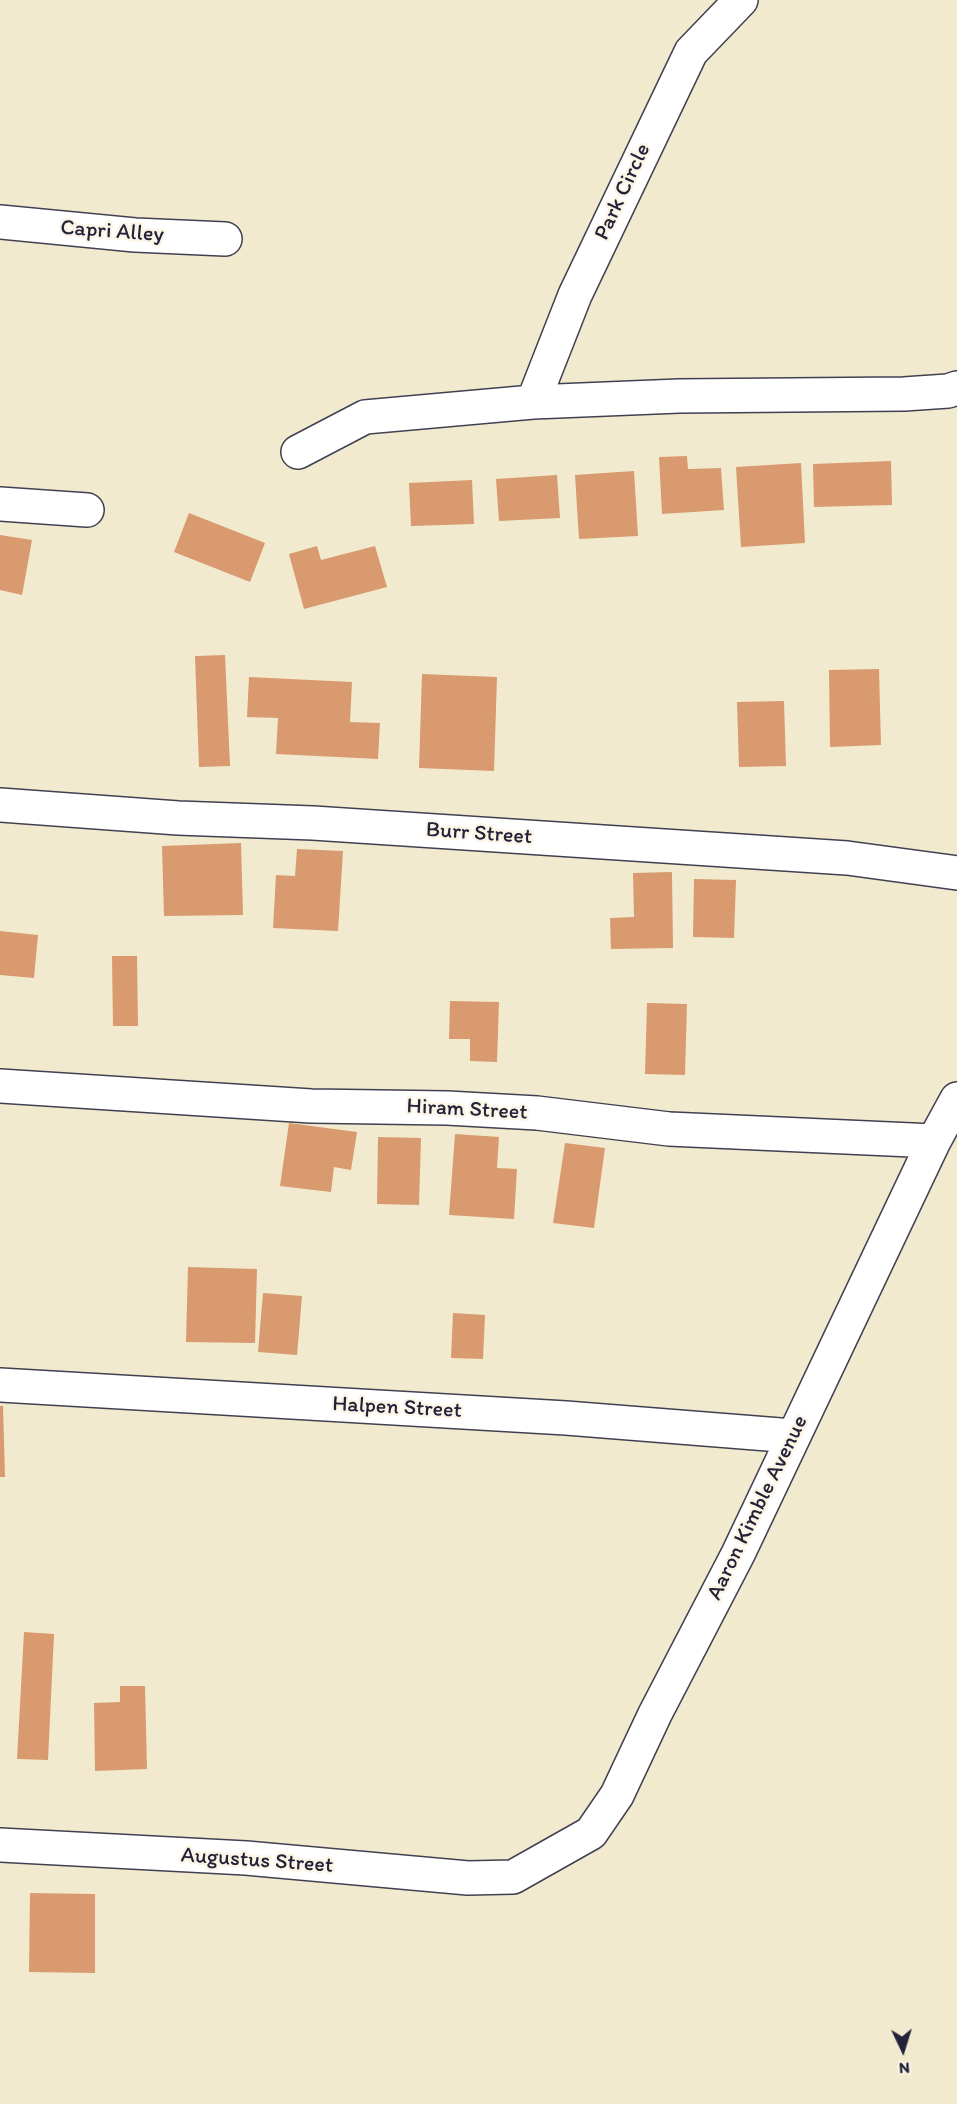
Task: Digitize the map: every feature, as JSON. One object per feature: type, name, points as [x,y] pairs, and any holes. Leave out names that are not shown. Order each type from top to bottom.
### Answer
[{"type":"street","name":"Park Circle","points":[[533,402],[575,295],[691,52],[741,0]]},
{"type":"street","name":"Capri Alley","points":[[0,222],[135,235],[225,239]]},
{"type":"street","points":[[298,452],[365,417],[533,402],[679,396],[904,394],[948,391],[957,388]]},
{"type":"street","points":[[0,504],[87,510]]},
{"type":"street","name":"Burr Street","points":[[0,805],[178,818],[313,823],[847,858],[957,873]]},
{"type":"street","name":"Hiram Street","points":[[0,1086],[299,1105],[447,1108],[537,1113],[669,1129],[934,1141]]},
{"type":"street","name":"Aaron Kimble Avenue","points":[[513,1877],[591,1833],[616,1795],[738,1554],[934,1141],[957,1099]]},
{"type":"street","name":"Halpen Street","points":[[0,1385],[566,1418],[793,1436]]},
{"type":"street","name":"Augustus Street","points":[[0,1845],[246,1858],[468,1878],[513,1877]]},
{"type":"building","points":[[687,456],[688,469],[721,468],[724,510],[662,514],[659,457]]},
{"type":"building","points":[[891,461],[892,505],[814,507],[813,464]]},
{"type":"building","points":[[801,463],[805,543],[741,547],[736,467]]},
{"type":"building","points":[[634,471],[638,536],[579,539],[575,475]]},
{"type":"building","points":[[557,475],[560,518],[499,521],[496,479]]},
{"type":"building","points":[[472,480],[474,524],[411,526],[409,483]]},
{"type":"building","points":[[189,513],[265,543],[250,582],[174,552]]},
{"type":"building","points":[[0,535],[32,540],[22,595],[0,590]]},
{"type":"building","points":[[317,546],[321,560],[375,546],[387,587],[304,609],[289,554]]},
{"type":"building","points":[[225,655],[230,766],[199,767],[195,656]]},
{"type":"building","points":[[879,669],[881,745],[830,747],[829,670]]},
{"type":"building","points":[[422,674],[497,677],[494,771],[419,768]]},
{"type":"building","points":[[249,677],[352,682],[350,722],[380,723],[378,759],[276,754],[278,718],[247,717]]},
{"type":"building","points":[[784,701],[786,766],[739,767],[737,702]]},
{"type":"building","points":[[241,843],[243,915],[164,916],[162,846]]},
{"type":"building","points":[[297,849],[343,851],[338,931],[273,928],[276,875],[295,876]]},
{"type":"building","points":[[672,872],[673,948],[611,949],[610,918],[634,917],[633,873]]},
{"type":"building","points":[[694,879],[736,880],[734,938],[693,937]]},
{"type":"building","points":[[0,931],[38,935],[34,978],[0,975]]},
{"type":"building","points":[[112,956],[137,956],[138,1026],[113,1026]]},
{"type":"building","points":[[450,1001],[499,1002],[497,1062],[470,1061],[470,1039],[449,1039]]},
{"type":"building","points":[[647,1003],[687,1004],[685,1075],[645,1074]]},
{"type":"building","points":[[289,1123],[357,1132],[351,1170],[334,1167],[331,1192],[280,1186]]},
{"type":"building","points":[[455,1134],[499,1137],[497,1168],[517,1169],[514,1219],[449,1215]]},
{"type":"building","points":[[378,1137],[421,1138],[419,1205],[377,1204]]},
{"type":"building","points":[[565,1143],[605,1148],[594,1228],[553,1223]]},
{"type":"building","points":[[188,1267],[257,1269],[255,1343],[186,1342]]},
{"type":"building","points":[[263,1293],[302,1296],[297,1355],[258,1352]]},
{"type":"building","points":[[453,1313],[485,1315],[483,1359],[451,1358]]},
{"type":"building","points":[[0,1406],[3,1406],[5,1477],[0,1477]]},
{"type":"building","points":[[24,1632],[54,1634],[48,1760],[17,1759]]},
{"type":"building","points":[[120,1686],[145,1686],[147,1769],[95,1771],[94,1703],[120,1702]]},
{"type":"building","points":[[30,1893],[95,1894],[95,1973],[29,1972]]}]
